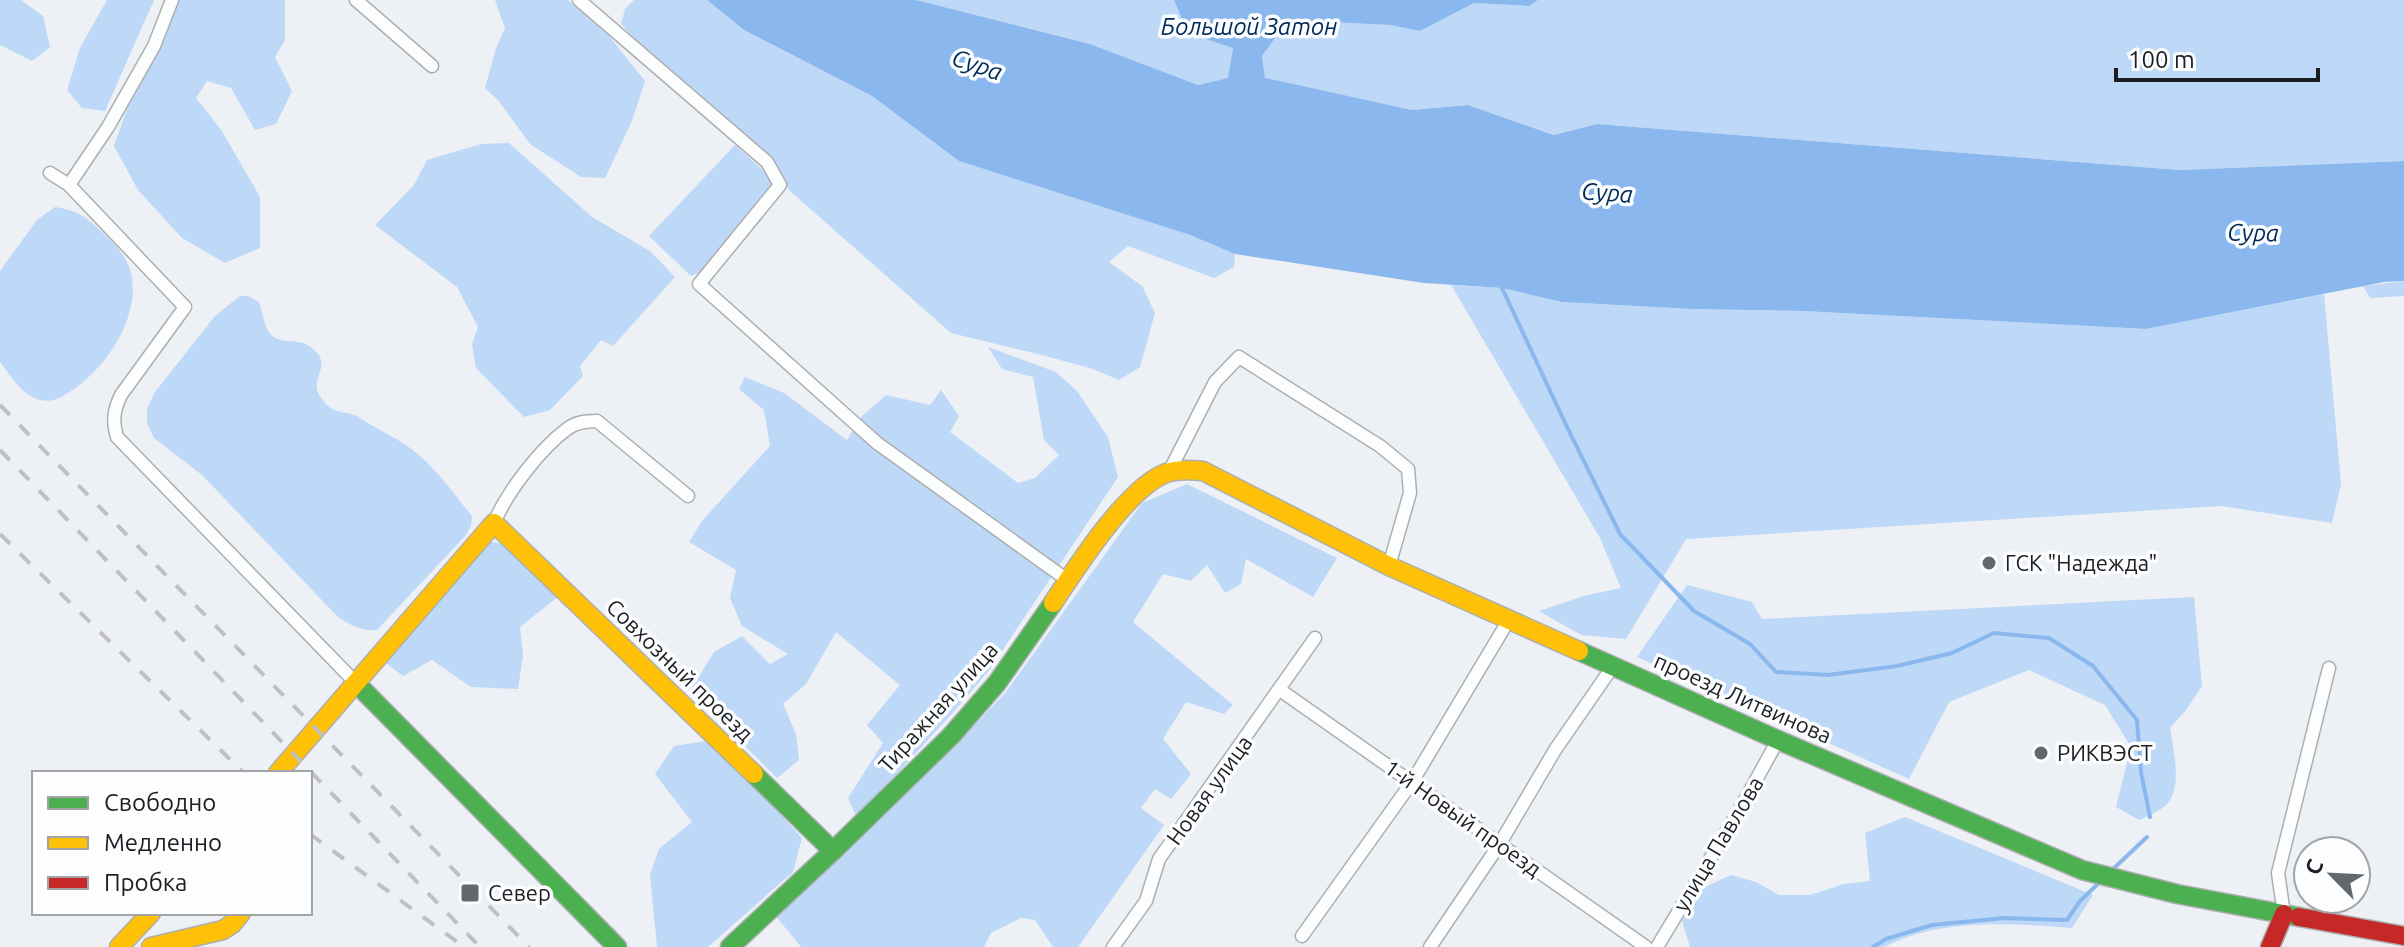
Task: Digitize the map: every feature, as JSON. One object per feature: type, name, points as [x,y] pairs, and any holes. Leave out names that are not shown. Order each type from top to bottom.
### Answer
[{"type":"main road","name":"проезд Литвинова","points":[[1170,470],[1203,471],[1389,566],[1778,740],[2082,870],[2164,891],[2404,936]]},
{"type":"main road","name":"Тиражная улица","points":[[730,947],[925,763],[997,682],[1066,579],[1127,506],[1156,478],[1170,470]]},
{"type":"main road","points":[[280,771],[494,523]]},
{"type":"main road","name":"Совхозный проезд","points":[[494,523],[833,851]]},
{"type":"main road","points":[[356,683],[617,947]]},
{"type":"main road","points":[[2270,947],[2284,914]]},
{"type":"main road","points":[[119,947],[149,915]]},
{"type":"main road","points":[[151,947],[223,930],[239,915]]},
{"type":"street","points":[[69,185],[108,127],[154,46],[172,0]]},
{"type":"street","points":[[356,0],[432,66]]},
{"type":"street","points":[[579,0],[767,162],[780,185],[699,284],[877,443],[1066,579]]},
{"type":"street","points":[[50,173],[69,185],[185,307],[121,395],[113,423],[117,437],[356,683]]},
{"type":"street","points":[[1170,470],[1215,382],[1239,357],[1380,446],[1408,469],[1410,493],[1389,566]]},
{"type":"street","points":[[494,523],[502,503],[519,480],[568,429],[582,421],[597,421],[688,496]]},
{"type":"street","points":[[1302,936],[1412,782],[1510,618]]},
{"type":"street","name":"Новая улица","points":[[1113,947],[1146,901],[1159,859],[1315,638]]},
{"type":"street","points":[[1430,947],[1499,845],[1555,750],[1613,666]]},
{"type":"street","points":[[2284,914],[2278,873],[2329,668]]},
{"type":"street","name":"1-й Новый проезд","points":[[1280,690],[1646,947]]},
{"type":"street","name":"улица Павлова","points":[[1657,947],[1778,740]]},
{"type":"shaded area","points":[[0,0],[21,0],[43,16],[50,47],[32,61],[0,45]]},
{"type":"shaded area","points":[[107,0],[154,0],[105,111],[82,108],[67,90],[80,48]]},
{"type":"shaded area","points":[[175,0],[285,0],[285,40],[275,57],[292,91],[276,124],[255,130],[231,88],[207,81],[196,98],[222,131],[260,197],[260,248],[225,263],[182,238],[138,190],[114,146],[127,109],[157,52]]},
{"type":"shaded area","points":[[495,0],[568,0],[609,36],[645,81],[632,121],[605,178],[581,177],[530,144],[498,100],[485,88],[505,28]]},
{"type":"shaded area","points":[[634,0],[707,0],[744,30],[872,96],[959,161],[1190,235],[1235,254],[1234,267],[1214,278],[1128,246],[1109,262],[1142,286],[1155,313],[1140,367],[1119,380],[1093,369],[951,333],[790,191],[770,157],[673,80],[621,24],[625,9]]},
{"type":"shaded area","points":[[916,0],[1174,0],[1188,33],[1233,47],[1229,78],[1198,85],[1090,44]]},
{"type":"shaded area","points":[[1538,0],[2404,0],[2404,161],[2179,170],[1597,124],[1555,135],[1468,105],[1412,110],[1265,79],[1262,56],[1288,20],[1390,25],[1420,31],[1474,3],[1529,6]]},
{"type":"shaded area","points":[[509,143],[592,217],[650,251],[675,277],[613,346],[601,340],[580,366],[583,376],[550,410],[524,417],[476,368],[472,344],[478,327],[457,287],[375,225],[414,185],[427,160],[481,144]]},
{"type":"shaded area","points":[[735,145],[775,181],[701,272],[691,276],[649,236]]},
{"type":"shaded area","points":[[55,207],[82,216],[122,253],[132,279],[133,295],[125,326],[108,355],[86,380],[66,395],[45,401],[23,390],[0,362],[0,271],[37,220]]},
{"type":"shaded area","points":[[2404,281],[2404,296],[2370,298],[2363,286]]},
{"type":"shaded area","points":[[1451,285],[1502,288],[1562,302],[2146,329],[2324,294],[2341,484],[2332,523],[2221,506],[1686,539],[1626,639],[1581,635],[1539,611],[1621,588],[1600,538]]},
{"type":"shaded area","points":[[240,296],[248,296],[259,302],[272,336],[306,344],[319,355],[321,368],[317,388],[328,406],[357,416],[410,448],[435,471],[472,516],[466,535],[377,630],[357,627],[338,617],[202,475],[154,438],[147,423],[147,408],[155,392],[215,316]]},
{"type":"shaded area","points":[[988,347],[1056,372],[1077,391],[1108,437],[1118,477],[990,669],[857,818],[848,798],[883,743],[867,725],[900,685],[836,632],[806,684],[783,704],[796,734],[799,760],[777,778],[690,691],[714,652],[742,636],[770,664],[788,654],[742,626],[730,598],[736,570],[689,542],[702,521],[770,446],[764,410],[739,389],[745,377],[784,393],[847,440],[862,416],[886,395],[930,405],[941,390],[959,416],[950,432],[1018,483],[1035,478],[1059,455],[1044,440],[1033,377],[1002,369]]},
{"type":"shaded area","points":[[1187,484],[1337,558],[1313,597],[1246,559],[1241,584],[1225,593],[1207,565],[1191,581],[1163,574],[1133,622],[1233,705],[1224,714],[1186,702],[1163,739],[1191,774],[1171,799],[1155,789],[1141,808],[1164,825],[1078,947],[1053,947],[1035,920],[1021,918],[991,933],[984,947],[801,947],[775,915],[936,765],[1006,692],[1142,503]]},
{"type":"shaded area","points":[[488,541],[514,547],[559,596],[520,627],[523,656],[518,689],[471,687],[432,660],[403,676],[382,660]]},
{"type":"shaded area","points":[[1687,585],[1752,602],[1762,619],[2194,597],[2202,686],[2170,728],[2176,768],[2172,796],[2161,809],[2139,820],[2116,807],[2131,747],[2105,705],[2029,670],[1949,702],[1909,779],[1637,657]]},
{"type":"shaded area","points":[[713,740],[802,838],[793,872],[708,947],[657,947],[650,875],[659,849],[692,822],[655,774],[674,746]]},
{"type":"shaded area","points":[[1905,817],[2093,895],[2072,928],[2000,924],[1952,927],[1928,931],[1884,947],[1690,947],[1682,921],[1699,890],[1731,875],[1756,882],[1779,895],[1810,895],[1844,884],[1870,881],[1865,833]]},
{"type":"water","points":[[707,0],[916,0],[1090,44],[1198,85],[1228,78],[1233,48],[1188,33],[1174,0],[1538,0],[1529,6],[1474,3],[1420,31],[1390,25],[1288,20],[1262,56],[1265,78],[1412,110],[1468,105],[1554,135],[1597,124],[2179,170],[2404,161],[2404,281],[2384,282],[2146,329],[1562,302],[1502,288],[1424,283],[1235,254],[1190,235],[959,161],[872,96],[744,30]]},
{"type":"waterway","points":[[1502,288],[1620,534],[1694,611],[1750,644],[1776,672],[1828,675],[1897,666],[1952,653],[1994,633],[2049,638],[2093,666],[2137,720],[2141,772],[2150,817]]},
{"type":"waterway","points":[[2111,871],[2147,837]]},
{"type":"waterway","points":[[1873,947],[1886,939],[1932,925],[2004,918],[2067,920],[2080,901],[2102,880]]},
{"type":"railway","points":[[0,405],[529,947]]},
{"type":"railway","points":[[0,450],[310,771]]},
{"type":"railway","points":[[0,534],[242,771]]},
{"type":"railway","points":[[312,773],[480,947]]},
{"type":"railway","points":[[312,835],[464,947]]},
{"type":"traffic: fast","points":[[730,947],[951,736],[997,683],[1053,603]]},
{"type":"traffic: fast","points":[[1579,651],[2082,870],[2177,894],[2299,917]]},
{"type":"traffic: fast","points":[[356,683],[617,947]]},
{"type":"traffic: fast","points":[[754,774],[833,851]]},
{"type":"traffic: slow","points":[[1053,603],[1104,530],[1135,495],[1166,473],[1203,471],[1389,566],[1579,651]]},
{"type":"traffic: slow","points":[[280,771],[494,523],[754,774]]},
{"type":"traffic: slow","points":[[119,947],[149,915]]},
{"type":"traffic: slow","points":[[151,947],[223,930],[239,915]]},
{"type":"traffic: jam","points":[[2270,947],[2284,914]]},
{"type":"traffic: jam","points":[[2299,917],[2404,936]]},
{"type":"place","name":"ГСК \"Надежда\"","points":[[1989,563]]},
{"type":"place","name":"РИКВЭСТ","points":[[2041,753]]},
{"type":"place","name":"Север","points":[[470,893]]},
{"type":"water label","name":"Большой Затон","points":[[1249,27]]},
{"type":"water label","name":"Сура","points":[[977,65]]},
{"type":"water label","name":"Сура","points":[[1607,193]]},
{"type":"water label","name":"Сура","points":[[2253,233]]}]
